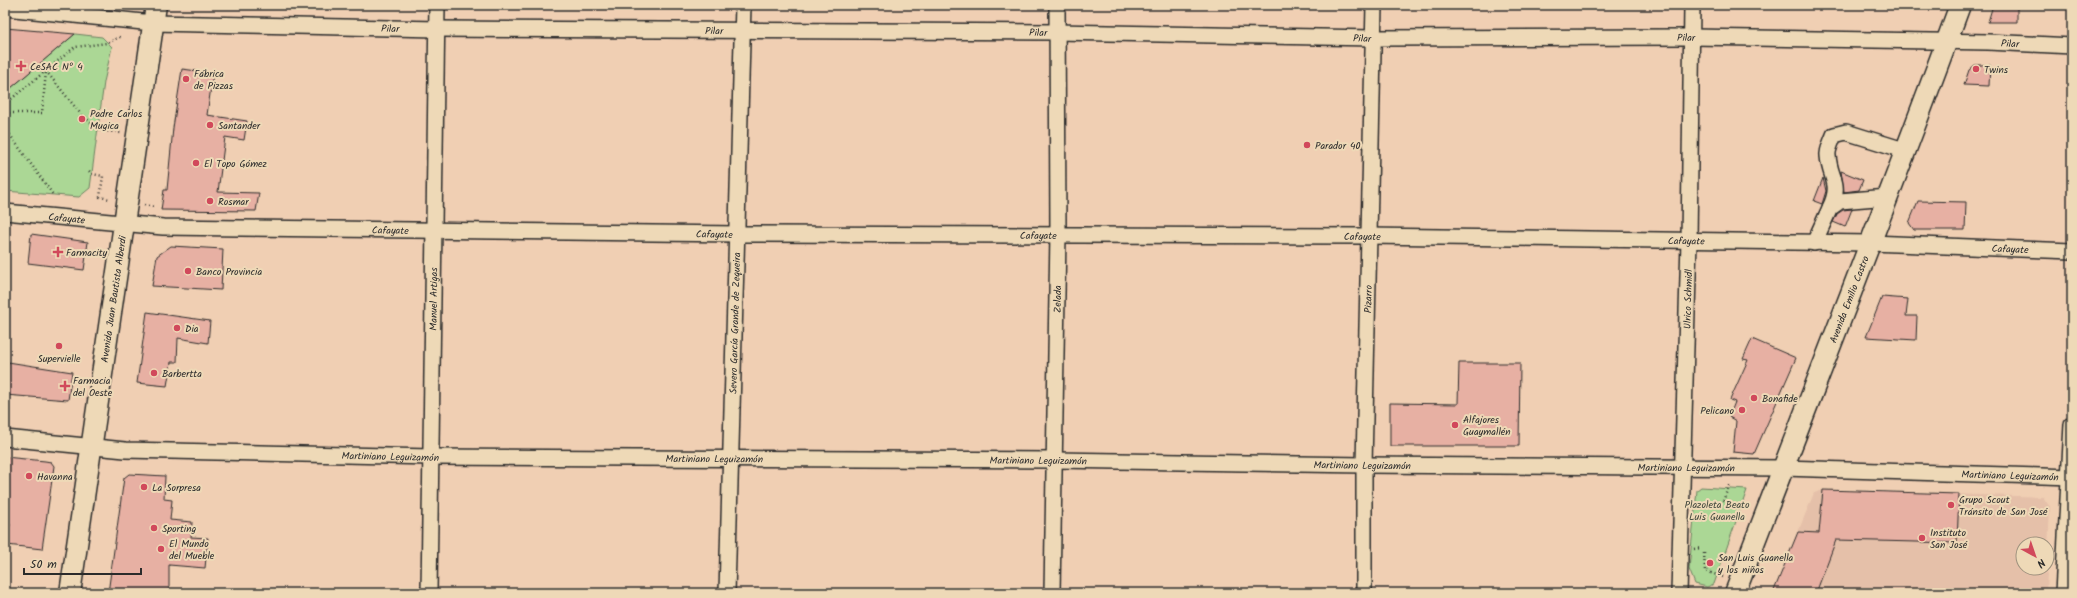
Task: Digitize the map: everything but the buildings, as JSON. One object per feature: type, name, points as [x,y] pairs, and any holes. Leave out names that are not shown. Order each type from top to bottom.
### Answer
[{"type":"main road","name":"Avenida Emilio Castro","points":[[1737,588],[1871,243],[1904,150],[1960,5]]},
{"type":"main road","name":"Avenida Juan Bautista Alberdi","points":[[70,593],[154,14]]},
{"type":"street","name":"Manuel Artigas","points":[[429,593],[437,5]]},
{"type":"street","name":"Severo García Grande de Zequeira","points":[[727,593],[744,31],[743,5]]},
{"type":"street","name":"Zelada","points":[[1052,593],[1058,234],[1057,5]]},
{"type":"street","name":"Pizarro","points":[[1364,593],[1364,465],[1374,5]]},
{"type":"street","name":"Ulrico Schmidl","points":[[1679,593],[1689,240],[1692,5]]},
{"type":"street","name":"Pilar","points":[[5,8],[154,14],[437,29],[1056,32],[1373,38],[1692,37],[1946,41],[2072,46]]},
{"type":"street","points":[[1814,242],[1836,195],[1836,184],[1827,155],[1834,135],[1846,132],[1904,150]]},
{"type":"street","points":[[1830,208],[1840,201],[1888,197]]},
{"type":"street","name":"Cafayate","points":[[5,212],[163,227],[738,234],[1058,234],[1689,240],[1871,243],[2072,251]]},
{"type":"street","points":[[2063,593],[2071,477],[2072,424]]},
{"type":"street","name":"Martiniano Leguizamón","points":[[5,438],[125,450],[431,457],[1054,460],[1364,465],[1783,468],[2071,477]]},
{"type":"path","points":[[5,104],[75,47],[107,43],[127,34]]},
{"type":"path","points":[[46,71],[80,113],[99,130],[136,135]]},
{"type":"path","points":[[5,113],[42,113],[46,71]]},
{"type":"path","points":[[5,128],[54,196]]},
{"type":"path","points":[[1704,553],[1705,571],[1737,588]]},
{"type":"shaded area","name":"Instituto San José","points":[[1823,490],[2043,497],[2050,507],[2049,536],[2015,536],[2015,576],[2047,576],[2046,593],[1773,593],[1814,493]]},
{"type":"green space","points":[[75,34],[102,37],[112,47],[104,82],[90,188],[79,197],[5,191],[5,93]]},
{"type":"green space","name":"Plazoleta Beato Luis Guanella","points":[[1701,487],[1747,490],[1714,584],[1707,587],[1695,584],[1689,569],[1697,490]]},
{"type":"place","name":"CeSAC Nº 4","points":[[21,66]]},
{"type":"place","name":"Twins","points":[[1976,69]]},
{"type":"place","name":"Fábrica de Pizzas","points":[[186,79]]},
{"type":"place","name":"Padre Carlos Mugica","points":[[82,119]]},
{"type":"place","name":"Santander","points":[[210,125]]},
{"type":"place","name":"Parador 40","points":[[1307,145]]},
{"type":"place","name":"El Topo Gómez","points":[[196,163]]},
{"type":"place","name":"Rosmar","points":[[210,201]]},
{"type":"place","name":"Farmacity","points":[[58,252]]},
{"type":"place","name":"Banco Provincia","points":[[188,271]]},
{"type":"place","name":"Dia","points":[[177,328]]},
{"type":"place","name":"Supervielle","points":[[59,346]]},
{"type":"place","name":"Barbertta","points":[[154,373]]},
{"type":"place","name":"Farmacia del Oeste","points":[[65,386]]},
{"type":"place","name":"Bonafide","points":[[1754,398]]},
{"type":"place","name":"Pelicano","points":[[1742,410]]},
{"type":"place","name":"Alfajores Guaymallén","points":[[1455,425]]},
{"type":"place","name":"Havanna","points":[[29,476]]},
{"type":"place","name":"La Sorpresa","points":[[144,487]]},
{"type":"place","name":"Grupo Scout Tránsito de San José","points":[[1951,505]]},
{"type":"place","name":"Sporting","points":[[154,528]]},
{"type":"place","name":"Instituto San José","points":[[1922,538]]},
{"type":"place","name":"El Mundo del Mueble","points":[[161,549]]},
{"type":"place","name":"San Luis Guanella y los niños","points":[[1710,563]]}]
